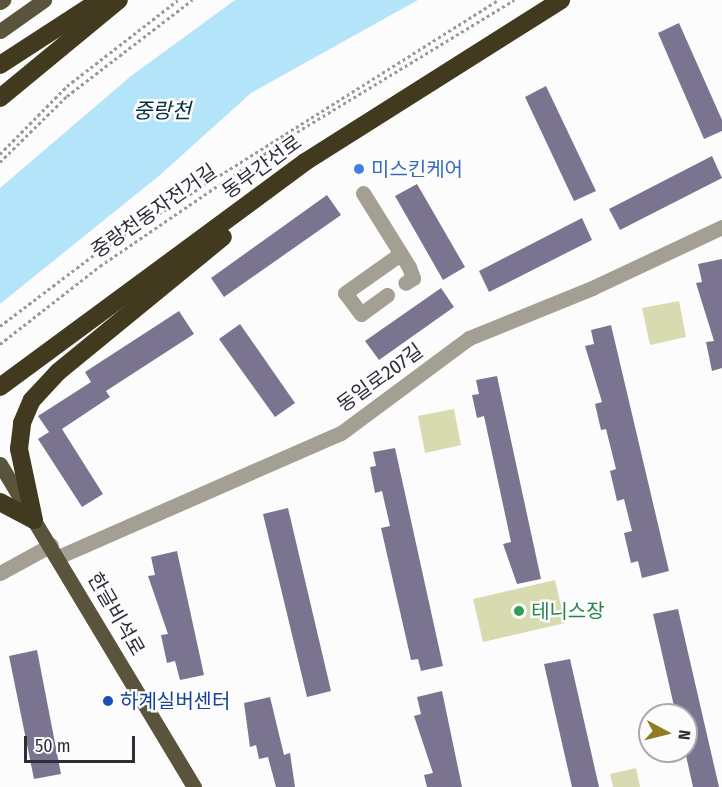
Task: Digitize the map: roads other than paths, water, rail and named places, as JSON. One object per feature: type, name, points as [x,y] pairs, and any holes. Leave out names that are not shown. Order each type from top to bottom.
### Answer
[{"type":"highway","points":[[0,65],[100,0]]},
{"type":"highway","points":[[0,98],[119,0]]},
{"type":"highway","name":"동부간선로","points":[[0,387],[305,162],[561,0]]},
{"type":"highway","points":[[0,87],[47,61]]},
{"type":"highway","points":[[34,520],[19,449],[22,423],[32,400],[58,372],[263,206],[305,162]]},
{"type":"highway","points":[[0,502],[34,520]]},
{"type":"main road","points":[[0,32],[44,0]]},
{"type":"main road","name":"한글비석로","points":[[0,464],[194,787]]},
{"type":"street","points":[[363,193],[413,276],[405,283]]},
{"type":"street","name":"동일로207길","points":[[0,573],[341,433],[469,338],[592,288],[722,227]]},
{"type":"street","points":[[387,295],[361,314],[345,293],[400,254]]},
{"type":"water","name":"중랑천","points":[[235,0],[418,0],[251,93],[160,175],[0,304],[0,188],[131,76]]},
{"type":"place","name":"미스킨케어","points":[[359,169]]},
{"type":"place","name":"테니스장","points":[[519,611]]},
{"type":"place","name":"하계실버센터","points":[[108,701]]}]
